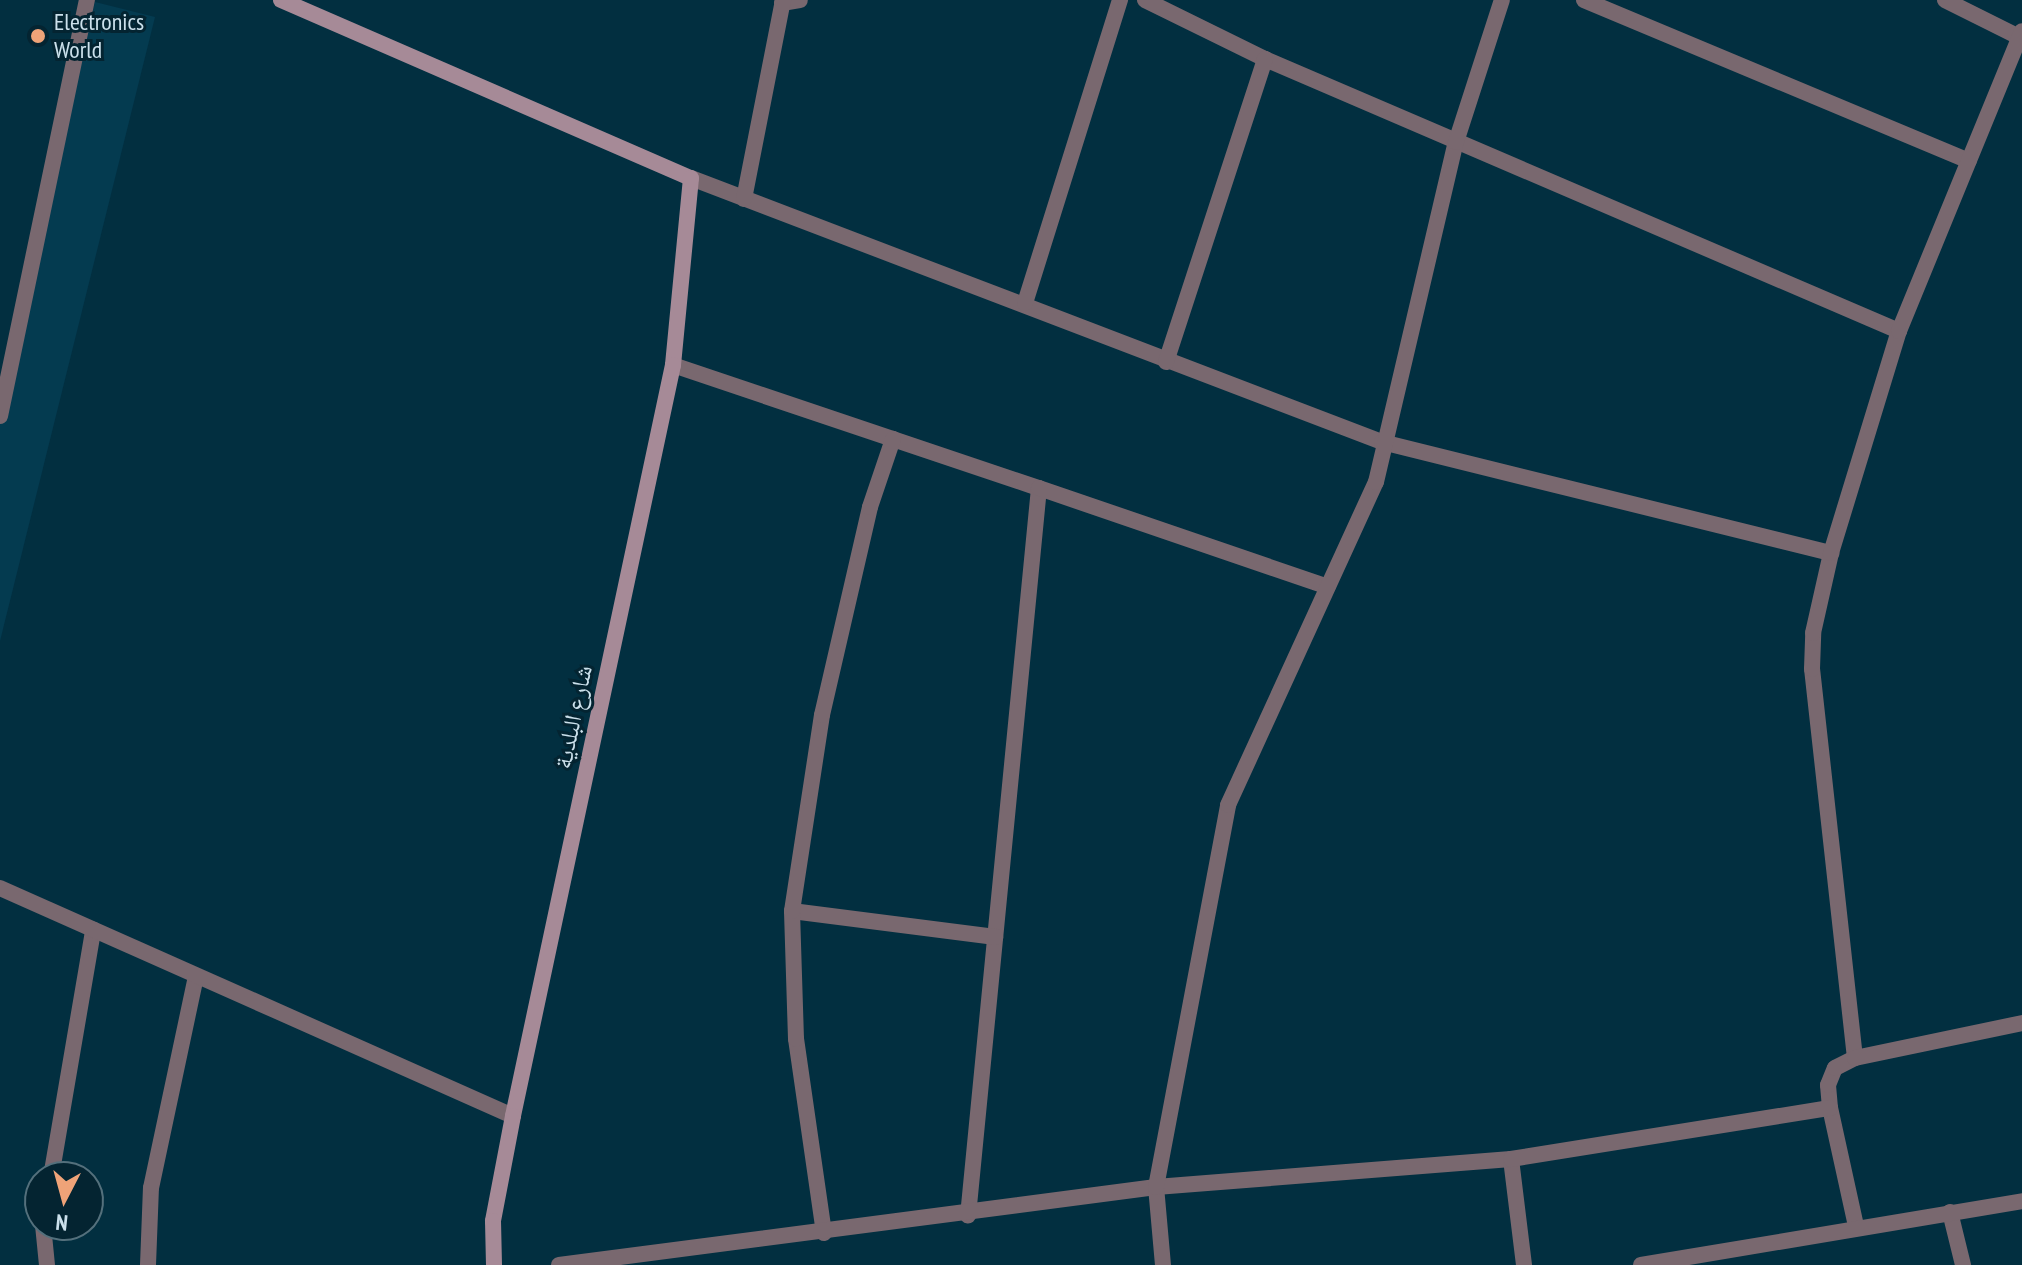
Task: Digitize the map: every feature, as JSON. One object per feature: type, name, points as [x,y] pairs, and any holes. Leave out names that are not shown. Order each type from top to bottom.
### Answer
[{"type":"main road","points":[[281,0],[691,178]]},
{"type":"main road","name":"شارع البلدية","points":[[494,1265],[493,1221],[513,1116],[673,365],[691,178]]},
{"type":"street","points":[[0,416],[87,0]]},
{"type":"street","points":[[744,199],[782,2],[800,0]]},
{"type":"street","points":[[1025,303],[1120,0]]},
{"type":"street","points":[[1145,0],[1265,59],[1899,331]]},
{"type":"street","points":[[1163,1265],[1156,1187],[1228,805],[1376,482],[1382,442],[1456,142],[1502,0]]},
{"type":"street","points":[[1584,0],[1969,161]]},
{"type":"street","points":[[1855,1058],[1812,669],[1813,633],[1831,553],[1899,331],[2021,34],[1945,0]]},
{"type":"street","points":[[1166,362],[1265,59]]},
{"type":"street","points":[[691,178],[1025,303],[1166,362],[1382,442],[1831,553]]},
{"type":"street","points":[[673,365],[1328,587]]},
{"type":"street","points":[[824,1233],[796,1039],[792,911],[822,715],[870,507],[893,439]]},
{"type":"street","points":[[968,1216],[1039,488]]},
{"type":"street","points":[[0,888],[513,1116]]},
{"type":"street","points":[[792,911],[995,937]]},
{"type":"street","points":[[54,1161],[93,930]]},
{"type":"street","points":[[148,1265],[151,1188],[196,976]]},
{"type":"street","points":[[1856,1226],[1830,1108],[1828,1085],[1835,1068],[1855,1058],[2022,1023]]},
{"type":"street","points":[[559,1265],[968,1216],[1156,1187],[1511,1159],[1830,1108]]},
{"type":"street","points":[[1511,1159],[1524,1265]]},
{"type":"street","points":[[1641,1265],[1856,1226],[2022,1201]]},
{"type":"street","points":[[1950,1212],[1963,1265]]},
{"type":"street","points":[[45,1241],[47,1265]]},
{"type":"shaded area","points":[[95,2],[155,17],[0,641],[0,388]]},
{"type":"place","name":"Electronics World","points":[[38,36]]}]
